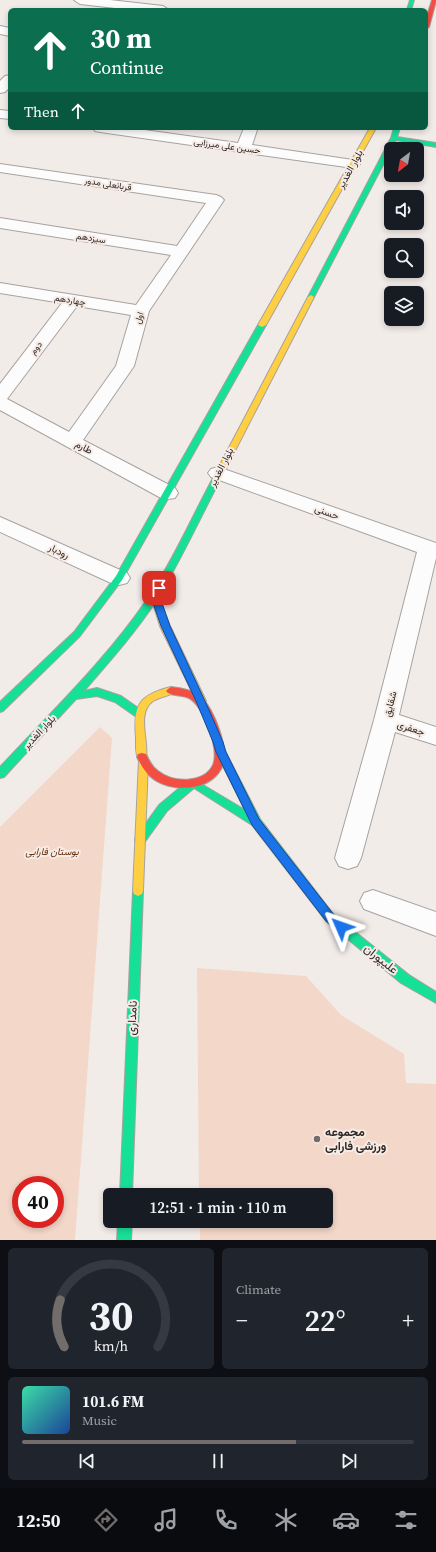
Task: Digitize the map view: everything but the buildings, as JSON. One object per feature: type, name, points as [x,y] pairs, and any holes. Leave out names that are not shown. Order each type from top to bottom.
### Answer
[{"type":"main road","points":[[428,20],[434,0]]},
{"type":"main road","name":"بلوار الغدیر","points":[[0,708],[77,634],[119,578],[372,130]]},
{"type":"main road","name":"بلوار الغدیر","points":[[0,774],[116,648],[142,615],[159,588],[394,138],[396,130]]},
{"type":"main road","points":[[394,138],[436,146]]},
{"type":"main road","points":[[159,588],[157,603],[165,626],[201,701],[221,752],[256,822]]},
{"type":"main road","points":[[73,696],[97,692],[118,699],[138,713]]},
{"type":"main road","points":[[201,701],[182,692],[160,693],[142,704],[138,713],[143,761],[148,770],[156,777],[168,782],[181,784],[205,778],[214,770],[219,762],[221,752]]},
{"type":"main road","name":"نامداری","points":[[126,1188],[130,1055],[143,761]]},
{"type":"main road","points":[[193,782],[256,822]]},
{"type":"main road","points":[[140,840],[163,808],[193,782]]},
{"type":"main road","name":"علیپوران","points":[[256,822],[330,918],[405,979],[436,998]]},
{"type":"main road","points":[[124,1240],[125,1228]]},
{"type":"street","points":[[83,0],[147,8]]},
{"type":"street","points":[[0,89],[8,81]]},
{"type":"street","name":"حسین علی میرزایی","points":[[114,130],[353,164]]},
{"type":"street","points":[[244,148],[250,130]]},
{"type":"street","name":"قربانعلی مدور","points":[[0,168],[216,200]]},
{"type":"street","name":"اول","points":[[73,441],[125,366],[141,311],[216,200]]},
{"type":"street","name":"سیزدهم","points":[[0,223],[181,252]]},
{"type":"street","name":"چهاردهم","points":[[0,288],[72,301],[141,311]]},
{"type":"street","name":"دوم","points":[[0,396],[72,301]]},
{"type":"street","name":"طارم","points":[[0,402],[168,492]]},
{"type":"street","name":"حسنی","points":[[218,473],[432,549]]},
{"type":"street","name":"رودبار","points":[[0,524],[119,578]]},
{"type":"street","name":"شقایق","points":[[348,858],[432,549]]},
{"type":"street","name":"جعفری","points":[[386,720],[436,736]]},
{"type":"street","points":[[373,901],[436,924]]},
{"type":"green space","name":"بوستان فارابی","points":[[100,727],[112,738],[75,1240],[0,1240],[0,827]]},
{"type":"green space","name":"مجموعه ورزشی فارابی","points":[[197,968],[306,976],[341,1015],[404,1054],[406,1083],[436,1084],[436,1240],[200,1240],[200,1228],[333,1228],[333,1188],[199,1188]]},
{"type":"traffic: fast","points":[[410,8],[412,0]]},
{"type":"traffic: fast","points":[[311,297],[394,138],[396,130]]},
{"type":"traffic: fast","points":[[394,138],[436,145]]},
{"type":"traffic: fast","points":[[0,708],[77,634],[119,578],[262,325]]},
{"type":"traffic: fast","points":[[0,774],[91,677],[141,615],[172,566],[216,480]]},
{"type":"traffic: fast","points":[[73,696],[97,692],[118,699],[138,713]]},
{"type":"traffic: fast","points":[[221,752],[256,822],[330,918],[405,979],[436,998]]},
{"type":"traffic: fast","points":[[140,840],[163,808],[193,783],[256,822]]},
{"type":"traffic: fast","points":[[126,1188],[138,891]]},
{"type":"traffic: fast","points":[[124,1240],[125,1228]]},
{"type":"traffic: slow","points":[[262,325],[372,130]]},
{"type":"traffic: slow","points":[[216,480],[311,297]]},
{"type":"traffic: slow","points":[[159,588],[157,603],[165,626],[201,701]]},
{"type":"traffic: slow","points":[[142,757],[139,723],[142,708],[149,699],[171,691]]},
{"type":"traffic: slow","points":[[138,891],[143,761]]},
{"type":"traffic: jam","points":[[428,20],[434,0]]},
{"type":"traffic: jam","points":[[142,757],[147,767],[155,775],[177,783],[189,784],[200,781],[210,776],[217,767],[219,752],[215,732],[203,706],[196,698],[190,695],[182,692],[171,691]]},
{"type":"place","name":"مجموعه ورزشی فارابی","points":[[317,1139]]},
{"type":"route","points":[[159,588],[157,603],[165,626],[201,701],[221,752],[256,822],[330,918],[341,927]]}]
